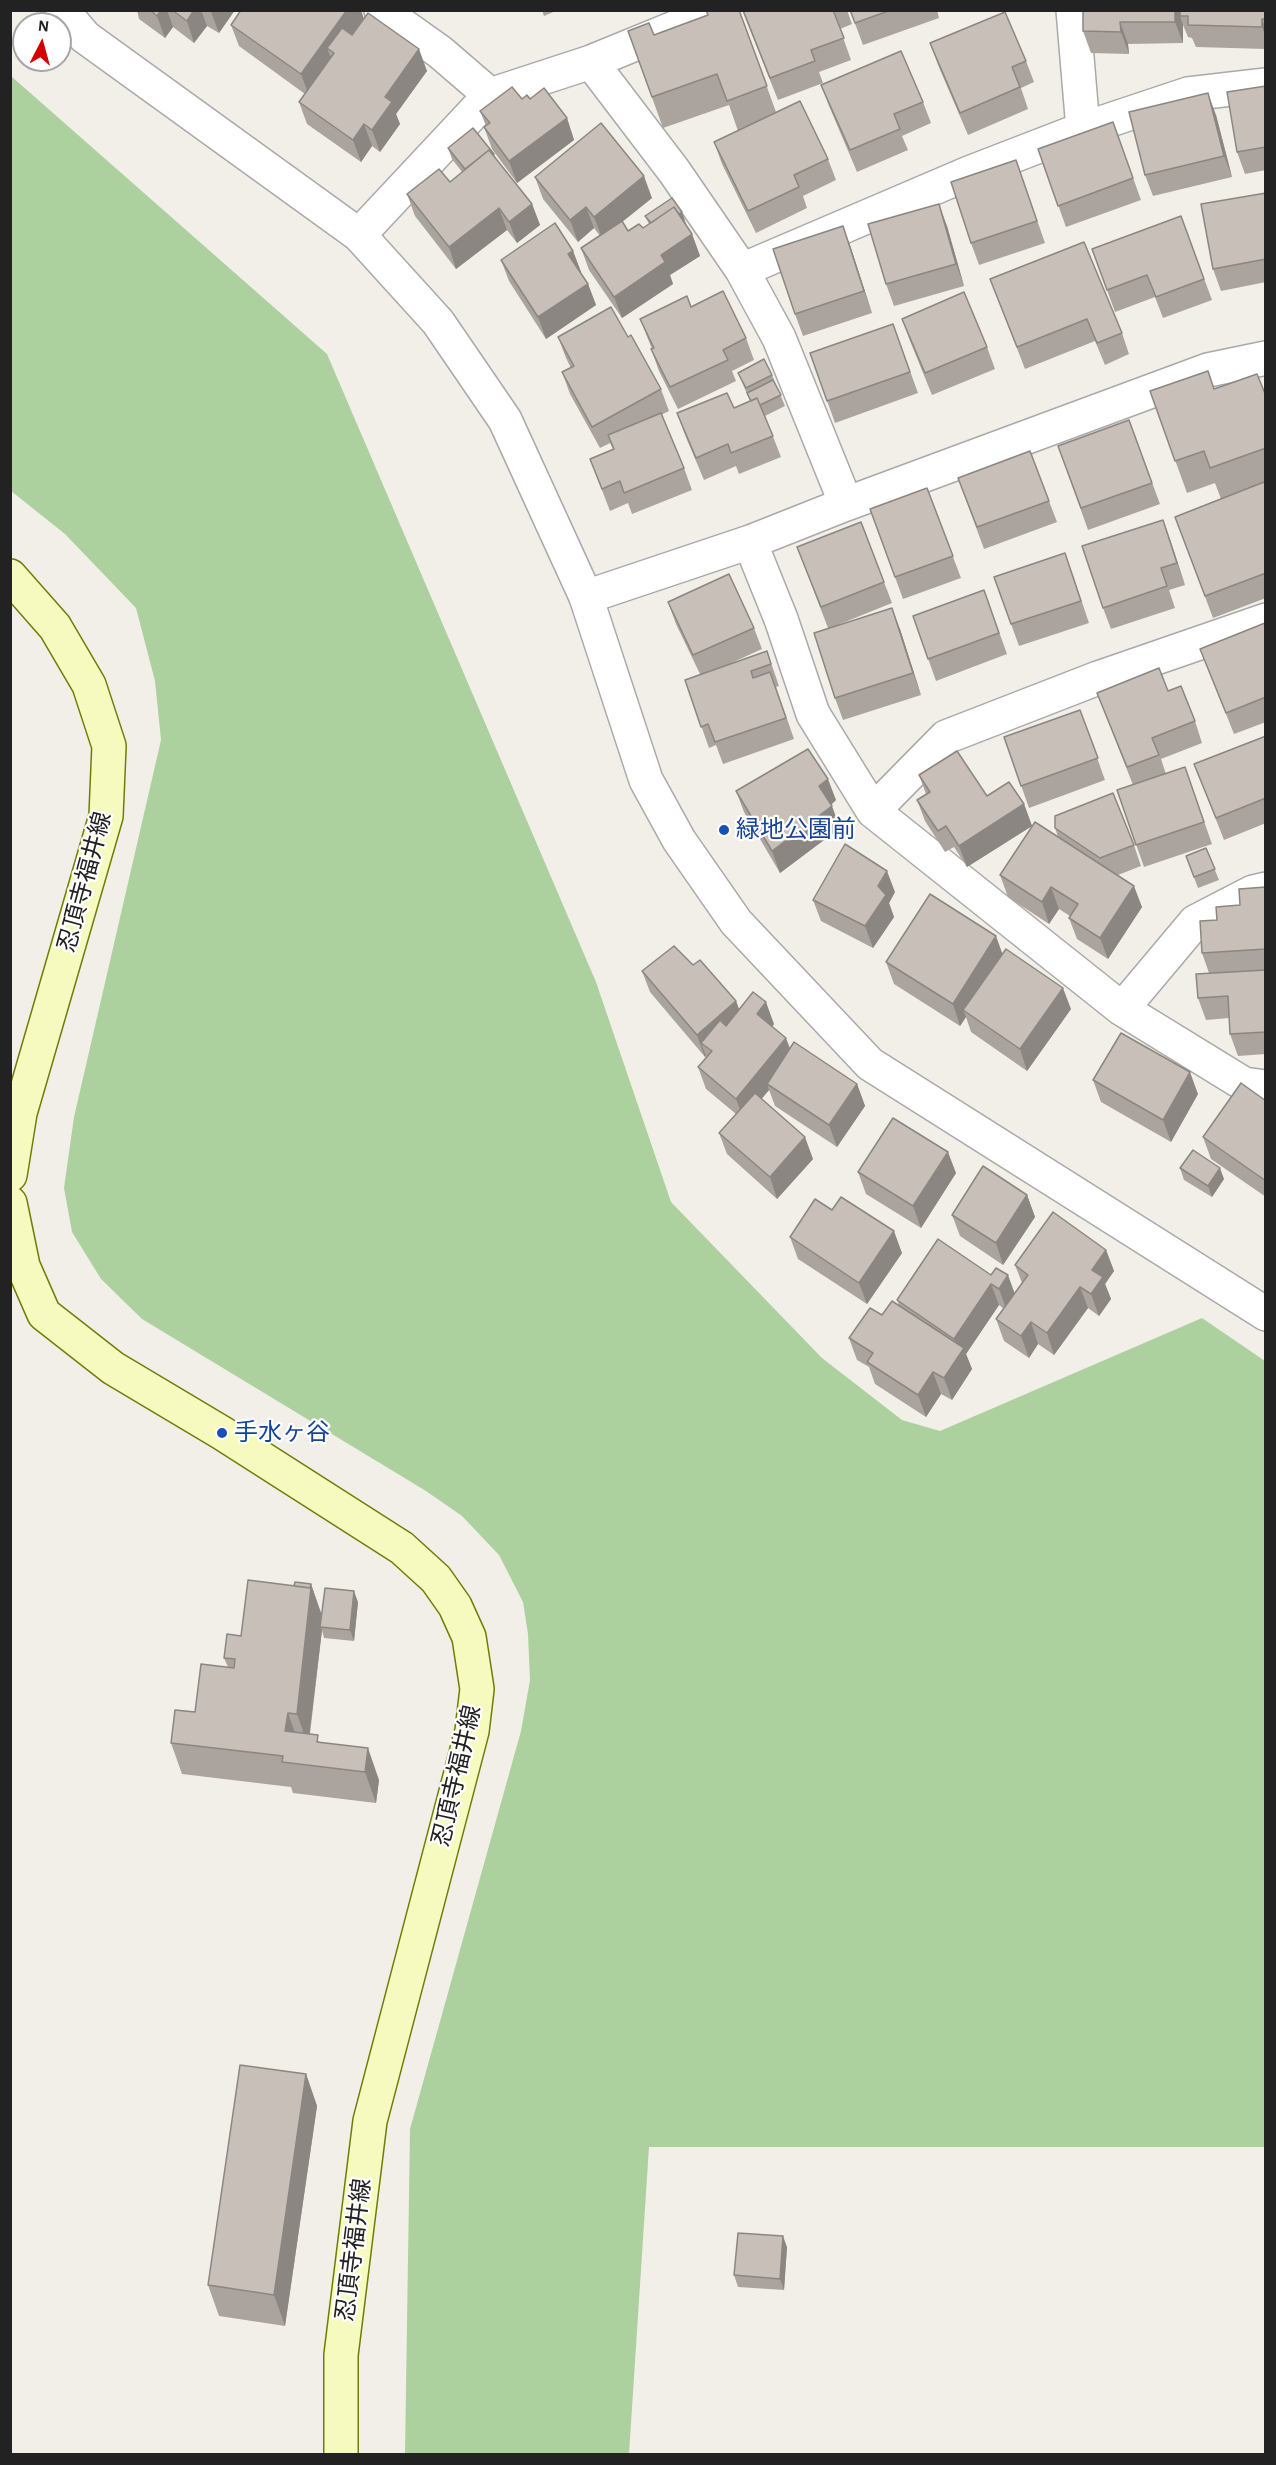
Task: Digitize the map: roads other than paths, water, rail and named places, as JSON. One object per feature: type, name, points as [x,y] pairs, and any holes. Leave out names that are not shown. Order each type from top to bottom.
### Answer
[{"type":"main road","name":"忍頂寺福井線","points":[[10,576],[55,627],[89,685],[109,746],[106,816],[20,1113],[10,1175]]},
{"type":"main road","name":"忍頂寺福井線","points":[[10,1203],[23,1266],[44,1314],[113,1368],[222,1433],[402,1548],[436,1578],[455,1606],[469,1637],[477,1689],[472,1731],[370,2121],[341,2355],[341,2454]]},
{"type":"street","points":[[62,10],[85,37],[359,235],[438,322],[505,420],[586,597],[646,780],[679,840],[736,922],[870,1065],[1266,1314]]},
{"type":"street","points":[[381,10],[440,52],[490,95]]},
{"type":"street","points":[[359,235],[490,95],[591,62],[718,10]]},
{"type":"street","points":[[1073,10],[1083,129]]},
{"type":"street","points":[[591,62],[674,171],[742,270],[779,338],[846,504]]},
{"type":"street","points":[[742,270],[969,173],[1083,129],[1188,94],[1266,85]]},
{"type":"street","points":[[586,597],[750,542],[846,504],[1208,370],[1266,358]]},
{"type":"street","points":[[750,542],[781,619],[813,714],[873,812],[1052,956],[1122,1009],[1244,1084],[1266,1087]]},
{"type":"street","points":[[873,812],[946,737],[1098,678],[1266,620]]},
{"type":"street","points":[[1122,1009],[1195,922],[1253,892],[1266,889]]},
{"type":"place","name":"緑地公園前","points":[[724,830]]},
{"type":"place","name":"手水ヶ谷","points":[[222,1433]]}]
